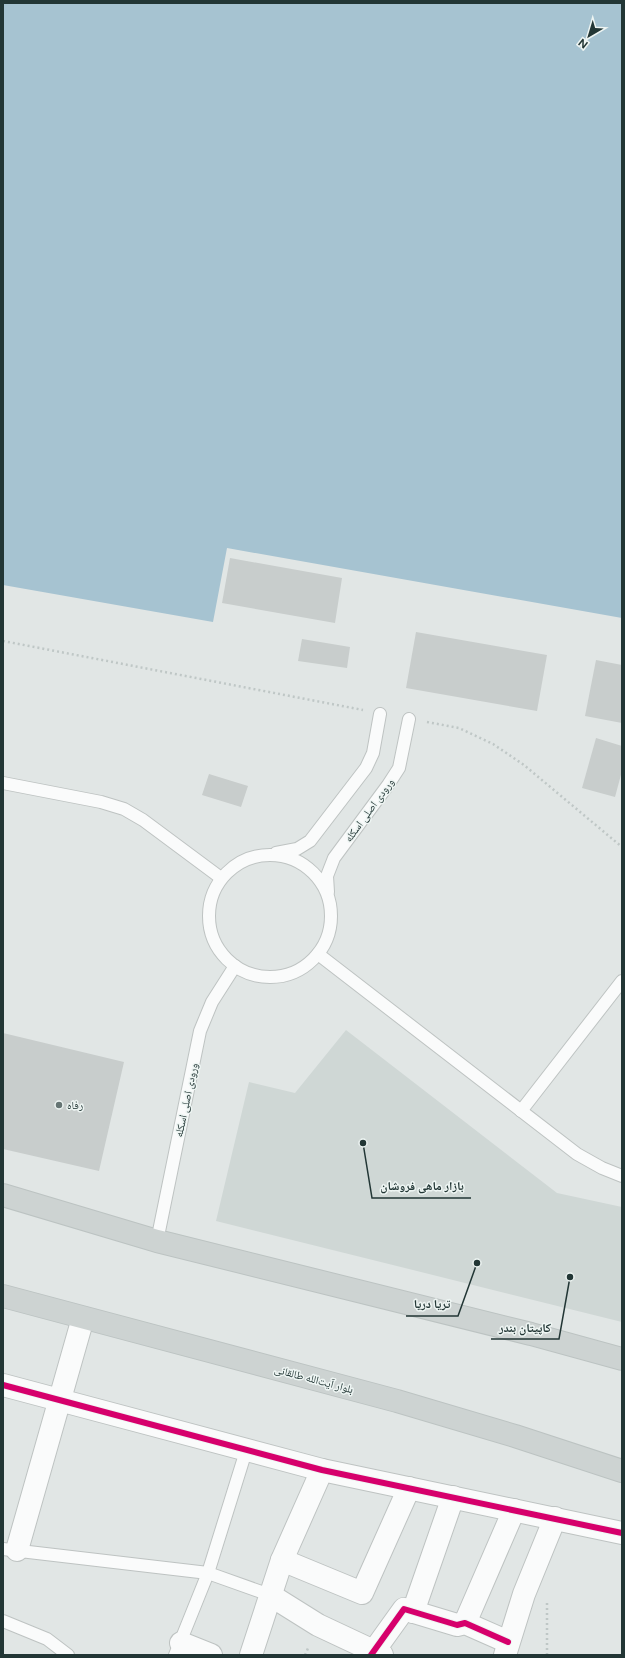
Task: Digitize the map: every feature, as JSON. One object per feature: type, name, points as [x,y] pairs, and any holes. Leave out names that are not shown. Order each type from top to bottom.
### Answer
[{"type":"main road","points":[[3,1195],[157,1241],[531,1334],[622,1359]]},
{"type":"main road","name":"بلوار آیت‌الله طالقانی","points":[[3,1296],[397,1401],[622,1470]]},
{"type":"street","points":[[10,1550],[60,1401],[83,1318]]},
{"type":"street","points":[[3,1385],[246,1451],[322,1470],[622,1533]]},
{"type":"street","points":[[250,1655],[282,1560],[322,1470]]},
{"type":"street","points":[[282,1560],[362,1593],[409,1488]]},
{"type":"street","points":[[413,1612],[453,1497]]},
{"type":"street","points":[[464,1623],[514,1510]]},
{"type":"street","points":[[270,1595],[318,1625],[375,1654],[404,1609],[457,1625],[464,1623],[507,1648],[524,1594],[555,1518]]},
{"type":"street","points":[[178,1649],[211,1655]]},
{"type":"lane","points":[[272,854],[291,858],[308,867],[321,882],[329,899],[332,919],[328,938],[318,954],[302,969],[283,977],[261,977],[241,970],[235,966],[224,957],[212,939],[208,918],[211,897],[221,878],[235,865],[252,857],[297,849],[310,841],[366,768],[373,753],[380,714]]},
{"type":"lane","name":"ورودی اصلی اسکله","points":[[329,899],[327,876],[334,858],[388,786],[398,768],[409,719]]},
{"type":"lane","points":[[3,784],[101,802],[124,809],[143,820],[221,878]]},
{"type":"lane","points":[[318,954],[576,1154],[602,1168],[622,1176]]},
{"type":"lane","name":"ورودی اصلی اسکله","points":[[157,1241],[200,1031],[212,1002],[235,966]]},
{"type":"lane","points":[[521,1111],[622,981]]},
{"type":"lane","points":[[178,1649],[208,1573],[246,1451]]},
{"type":"lane","points":[[10,1550],[208,1573],[270,1595]]},
{"type":"lane","points":[[3,1621],[47,1638],[68,1655]]},
{"type":"path","points":[[3,641],[380,714]]},
{"type":"path","points":[[409,719],[459,728],[493,744],[524,765],[622,847]]},
{"type":"shaded area","points":[[346,1030],[557,1193],[622,1207],[622,1322],[216,1221],[249,1082],[295,1093]]},
{"type":"water","points":[[3,3],[622,3],[622,618],[227,548],[213,622],[3,585]]},
{"type":"building","points":[[230,558],[342,578],[335,623],[222,603]]},
{"type":"building","points":[[416,632],[547,655],[537,711],[406,688]]},
{"type":"building","points":[[302,639],[350,647],[347,668],[298,661]]},
{"type":"building","points":[[596,660],[622,665],[622,723],[585,716]]},
{"type":"building","points":[[596,738],[622,746],[622,771],[615,797],[582,788]]},
{"type":"building","points":[[209,774],[248,786],[241,807],[202,795]]},
{"type":"building","name":"رفاه","points":[[3,1033],[124,1062],[99,1171],[3,1149]]},
{"type":"cycle path","points":[[3,1385],[322,1470],[622,1533]]},
{"type":"cycle path","points":[[371,1655],[404,1609],[457,1625],[465,1623],[508,1642]]},
{"type":"place","name":"رفاه","points":[[59,1105]]},
{"type":"place","name":"بازار ماهی فروشان","points":[[363,1143]]},
{"type":"place","name":"تریا دریا","points":[[477,1263]]},
{"type":"place","name":"کاپیتان بندر","points":[[570,1277]]}]
